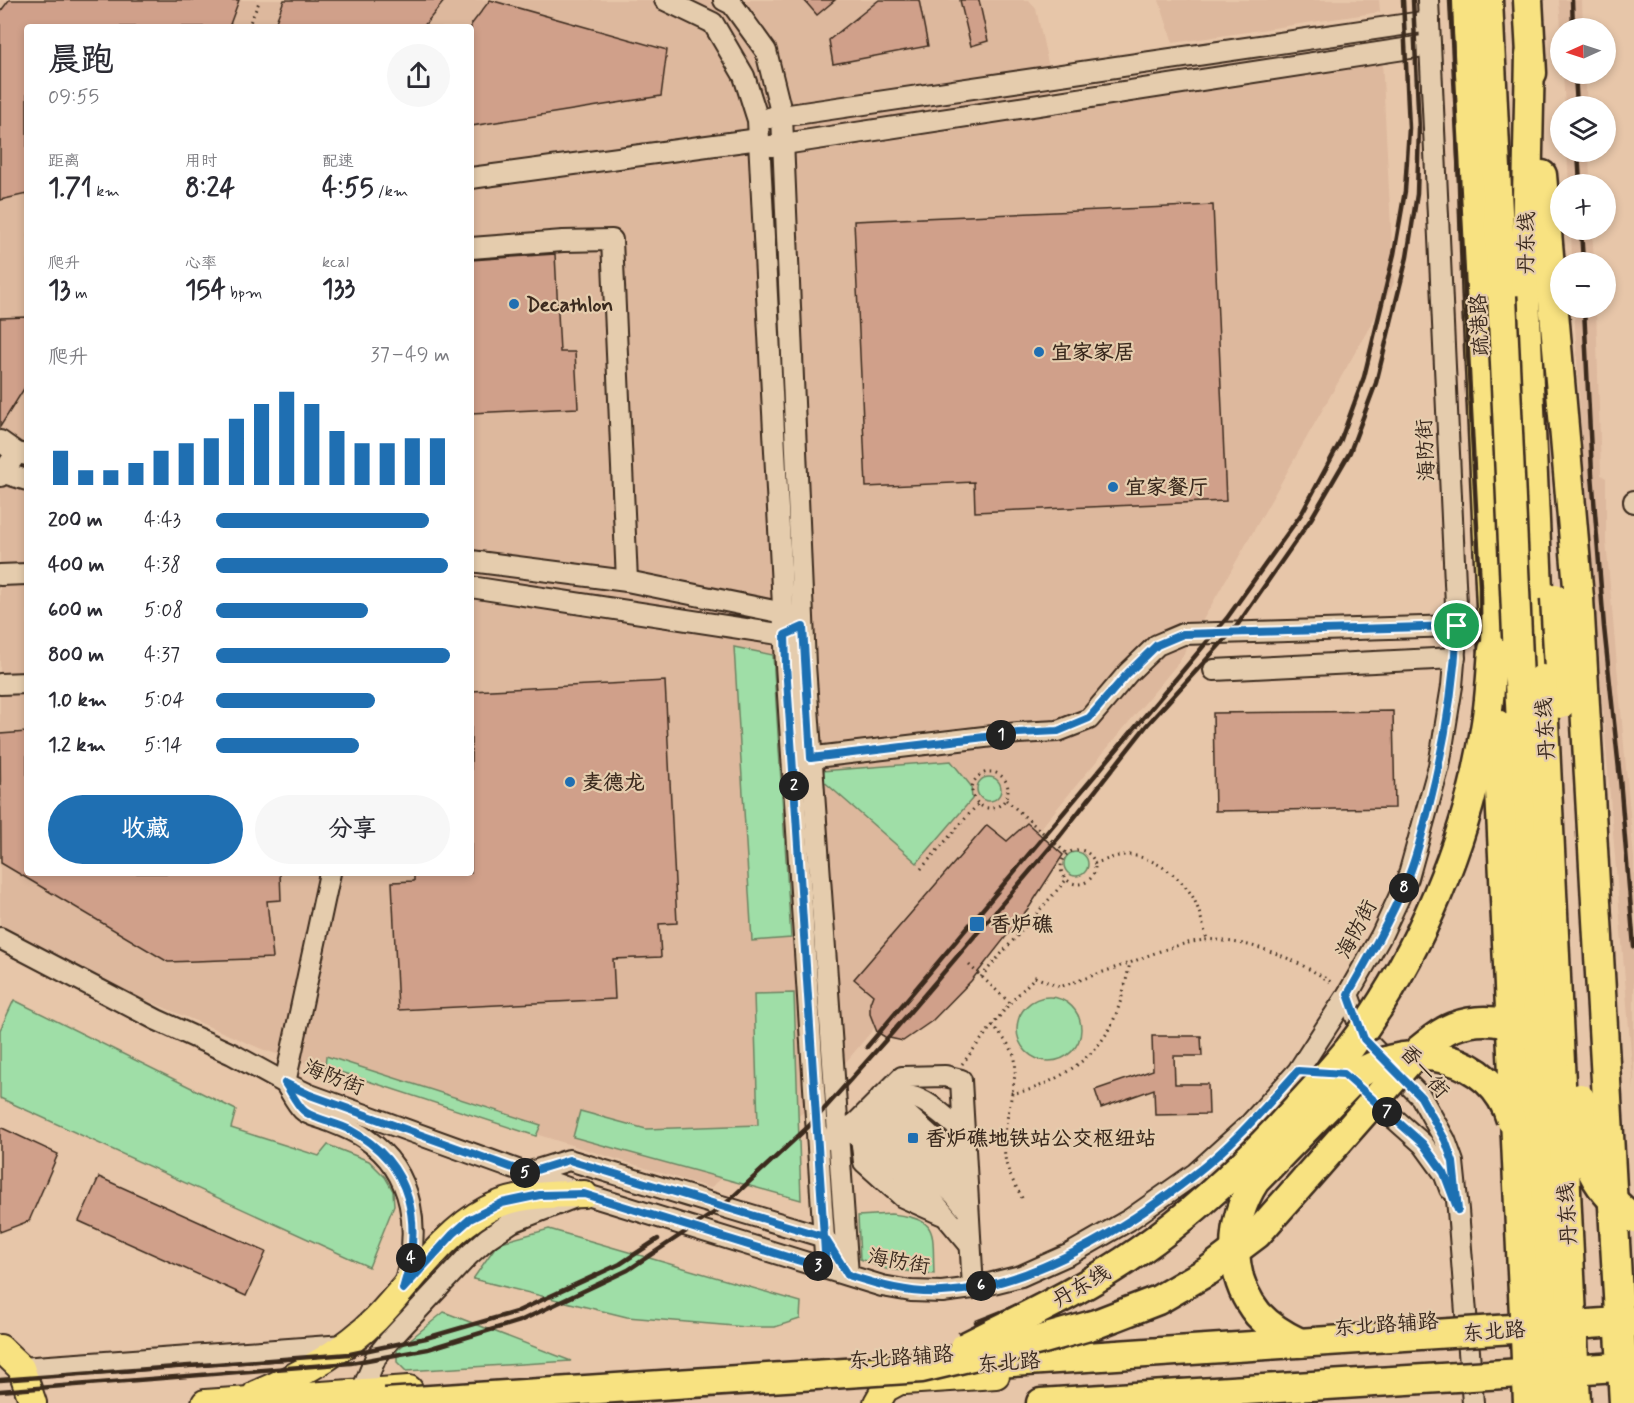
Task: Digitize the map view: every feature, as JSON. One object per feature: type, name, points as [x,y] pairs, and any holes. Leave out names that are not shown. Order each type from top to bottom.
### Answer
[{"type":"highway","name":"疏港路","points":[[1467,0],[1490,297]]},
{"type":"highway","name":"疏港路","points":[[1488,0],[1493,650]]},
{"type":"highway","points":[[1528,0],[1530,55],[1554,294],[1548,358],[1546,425],[1567,598],[1624,1403]]},
{"type":"highway","name":"丹东线","points":[[1530,55],[1525,295],[1576,1403]]},
{"type":"highway","points":[[1490,297],[1551,1403]]},
{"type":"highway","points":[[1567,598],[1582,1122],[1586,1158],[1598,1185],[1634,1219]]},
{"type":"highway","points":[[1493,650],[1528,1403]]},
{"type":"highway","name":"丹东线","points":[[922,1368],[1063,1298],[1139,1251],[1203,1203],[1242,1166],[1348,1049],[1386,994],[1421,931],[1449,865],[1473,790],[1486,724],[1493,650]]},
{"type":"highway","points":[[922,1368],[1040,1341],[1096,1324],[1158,1300],[1208,1271],[1257,1234],[1419,1050],[1436,1036],[1453,1027],[1490,1022],[1508,1024],[1523,1030],[1534,1037],[1545,1049],[1561,1088]]},
{"type":"highway","points":[[1300,1343],[1271,1326],[1258,1313],[1247,1295],[1239,1274],[1236,1254],[1235,1231],[1238,1215],[1255,1181],[1359,1074],[1374,1064],[1393,1058],[1436,1057],[1454,1061],[1472,1069],[1501,1095],[1510,1114],[1516,1136]]},
{"type":"highway","name":"东北路","points":[[369,1400],[922,1368],[1634,1322]]},
{"type":"highway","name":"东北路","points":[[1041,1403],[1634,1366]]},
{"type":"highway","points":[[1268,1403],[1280,1395],[1302,1387]]},
{"type":"main road","points":[[241,1401],[277,1386],[312,1367],[344,1345],[374,1320],[453,1234],[470,1219],[487,1209],[522,1197],[584,1194]]},
{"type":"main road","name":"东北路辅路","points":[[205,1403],[369,1400],[700,1370],[1634,1308]]},
{"type":"main road","name":"东北路","points":[[561,1403],[898,1382],[1471,1375],[1634,1335]]},
{"type":"main road","points":[[0,1348],[21,1368],[33,1403]]},
{"type":"main road","points":[[1240,1403],[1333,1397],[1471,1375],[1634,1354]]},
{"type":"main road","points":[[667,1396],[700,1370]]},
{"type":"main road","points":[[1471,1375],[1634,1379]]},
{"type":"main road","points":[[877,1403],[885,1389],[898,1382]]},
{"type":"street","points":[[664,0],[713,23],[744,76],[759,135],[785,635],[852,1129],[848,1275]]},
{"type":"street","points":[[724,0],[732,4],[766,51],[782,116],[803,627],[802,759],[818,1146],[826,1269]]},
{"type":"street","name":"海防街","points":[[285,1083],[310,1095],[584,1194],[882,1286],[911,1291],[942,1292],[973,1288],[1021,1276],[1070,1254],[1129,1220],[1196,1173],[1249,1125],[1298,1071],[1348,994],[1381,936],[1408,878],[1439,766],[1455,658],[1457,626],[1428,0]]},
{"type":"street","points":[[759,135],[782,116],[1429,21]]},
{"type":"street","points":[[474,178],[759,135],[784,144],[1430,45]]},
{"type":"street","points":[[474,248],[612,240],[627,581]]},
{"type":"street","points":[[0,441],[22,454],[0,474]]},
{"type":"street","points":[[0,474],[24,479]]},
{"type":"street","points":[[474,561],[627,581],[784,613],[803,627]]},
{"type":"street","points":[[0,575],[24,574]]},
{"type":"street","points":[[474,587],[785,635],[803,627]]},
{"type":"street","points":[[802,759],[1018,733],[1058,731],[1089,718],[1128,673],[1157,645],[1183,634],[1457,626]]},
{"type":"street","points":[[1214,670],[1455,658]]},
{"type":"street","points":[[0,684],[24,683]]},
{"type":"street","points":[[0,938],[157,1020],[232,1054],[285,1083],[329,876]]},
{"type":"street","name":"香一街","points":[[1348,994],[1364,1039],[1421,1097],[1445,1140],[1453,1162],[1458,1210]]},
{"type":"street","points":[[1298,1071],[1344,1074],[1423,1144],[1444,1173],[1458,1210],[1471,1375]]},
{"type":"street","points":[[852,1129],[902,1077],[945,1076],[961,1080],[973,1288]]},
{"type":"street","name":"海防街","points":[[285,1083],[304,1112],[348,1128],[383,1153],[396,1168],[405,1185],[411,1206],[413,1227],[410,1268],[403,1289]]},
{"type":"street","points":[[880,1098],[902,1094],[923,1100],[964,1133]]},
{"type":"street","points":[[818,1146],[852,1129],[879,1110],[904,1112],[966,1176]]},
{"type":"street","points":[[852,1129],[870,1125],[881,1130],[962,1201],[968,1211]]},
{"type":"street","points":[[852,1129],[927,1194],[970,1245]]},
{"type":"street","points":[[527,1173],[569,1160],[824,1237],[848,1275]]},
{"type":"street","points":[[369,1400],[376,1357],[388,1341],[469,1255],[488,1238],[512,1222],[584,1194]]},
{"type":"street","points":[[21,1368],[344,1345]]},
{"type":"path","points":[[249,24],[260,0]]},
{"type":"path","points":[[989,771],[1005,779],[1008,790],[1005,800],[994,808],[978,804],[972,793],[977,776],[989,771]]},
{"type":"path","points":[[1005,800],[1066,853]]},
{"type":"path","points":[[921,869],[978,804]]},
{"type":"path","points":[[1076,849],[1091,855],[1094,862],[1095,872],[1088,881],[1077,884],[1066,880],[1061,870],[1066,853],[1076,849]]},
{"type":"path","points":[[1094,862],[1125,855],[1145,859],[1163,867],[1179,880],[1193,898],[1207,939]]},
{"type":"path","points":[[981,977],[1066,880]]},
{"type":"path","points":[[961,1080],[960,1068],[963,1060],[1010,1003],[1035,977],[1060,987],[1150,955],[1207,939],[1239,942],[1265,948],[1322,976],[1348,994]]},
{"type":"path","points":[[1012,1093],[1029,1091],[1080,1064],[1105,1039],[1120,1006],[1130,963]]},
{"type":"path","points":[[968,964],[1010,1003]]},
{"type":"path","points":[[992,1025],[1013,1049],[1017,1067],[1005,1130],[1005,1149],[1008,1170],[1022,1198]]},
{"type":"shaded area","points":[[0,0],[1029,0],[1036,9],[1055,95],[1382,60],[1394,284],[1179,662],[806,1110],[710,1188],[264,1050],[0,938]]},
{"type":"shaded area","points":[[1159,0],[1379,0],[1380,12],[1173,43]]},
{"type":"shaded area","points":[[1559,0],[1582,0],[1583,18],[1560,18]]},
{"type":"shaded area","points":[[1564,84],[1586,84],[1586,96],[1564,96]]},
{"type":"shaded area","points":[[1568,162],[1589,162],[1590,174],[1568,174]]},
{"type":"shaded area","points":[[1571,240],[1593,240],[1593,252],[1572,252]]},
{"type":"shaded area","points":[[1575,318],[1596,318],[1601,475],[1606,478],[1606,541],[1634,859],[1634,1090],[1584,477]]},
{"type":"green space","points":[[734,647],[773,655],[791,938],[752,941]]},
{"type":"green space","points":[[951,761],[971,786],[972,799],[917,863],[821,779],[821,771]]},
{"type":"green space","points":[[989,777],[997,781],[1001,789],[997,797],[989,801],[981,797],[977,789],[981,781]]},
{"type":"green space","points":[[1076,852],[1084,856],[1088,864],[1084,872],[1076,876],[1068,872],[1064,864],[1068,856]]},
{"type":"green space","points":[[794,993],[801,1200],[573,1137],[580,1111],[646,1129],[758,1125],[754,994]]},
{"type":"green space","points":[[1043,997],[1055,997],[1072,1006],[1079,1017],[1081,1029],[1079,1041],[1072,1052],[1055,1061],[1043,1061],[1031,1056],[1022,1047],[1017,1035],[1017,1023],[1022,1011],[1031,1002]]},
{"type":"green space","points":[[14,1000],[236,1110],[231,1128],[319,1156],[328,1145],[369,1161],[385,1177],[393,1191],[394,1205],[369,1267],[0,1098],[0,1030]]},
{"type":"green space","points":[[326,1056],[541,1125],[536,1136],[325,1067]]},
{"type":"green space","points":[[891,1214],[918,1219],[926,1224],[932,1237],[934,1274],[886,1269],[860,1259],[858,1216]]},
{"type":"green space","points":[[549,1229],[801,1302],[800,1319],[775,1327],[746,1327],[627,1317],[473,1279],[498,1243]]},
{"type":"green space","points":[[444,1312],[571,1361],[406,1371],[397,1362],[397,1350]]},
{"type":"building","points":[[9,0],[239,0],[230,24],[24,24],[24,195],[0,200],[0,12]]},
{"type":"building","points":[[284,0],[445,0],[425,24],[275,24]]},
{"type":"building","points":[[490,0],[667,50],[661,96],[474,126],[474,24],[472,24]]},
{"type":"building","points":[[804,0],[835,0],[817,15]]},
{"type":"building","points":[[879,0],[919,0],[928,46],[833,64],[829,40]]},
{"type":"building","points":[[960,0],[979,0],[988,41],[971,46]]},
{"type":"building","name":"宜家家居","points":[[1213,205],[1226,501],[975,512],[974,482],[866,487],[854,221]]},
{"type":"building","name":"Decathlon","points":[[555,254],[560,352],[575,352],[578,408],[474,413],[474,260]]},
{"type":"building","points":[[24,317],[24,389],[0,427],[0,318]]},
{"type":"building","name":"麦德龙","points":[[665,681],[677,923],[659,924],[661,957],[613,959],[615,999],[398,1010],[392,882],[414,881],[414,876],[474,876],[474,691]]},
{"type":"building","points":[[1393,711],[1395,808],[1215,811],[1213,713]]},
{"type":"building","points":[[24,732],[24,876],[280,876],[281,900],[267,901],[273,958],[168,962],[1,863],[0,734]]},
{"type":"building","points":[[1027,823],[1063,855],[1030,906],[971,981],[932,1021],[903,1041],[885,1037],[877,1032],[870,1014],[873,995],[854,979],[987,825],[1007,841]]},
{"type":"building","points":[[1152,1036],[1201,1036],[1202,1056],[1174,1056],[1175,1084],[1208,1084],[1209,1114],[1155,1115],[1154,1089],[1101,1108],[1095,1090],[1153,1070]]},
{"type":"building","points":[[0,1127],[58,1154],[29,1221],[0,1232]]},
{"type":"building","points":[[99,1177],[266,1252],[246,1296],[79,1221]]},
{"type":"railway","points":[[867,1047],[1227,618],[1302,513],[1340,442],[1364,377],[1394,254],[1405,191],[1409,128],[1403,0]]},
{"type":"railway","points":[[0,1391],[351,1363],[428,1349],[520,1321],[628,1270],[721,1208],[809,1126],[892,1033],[1059,837],[1147,725],[1236,627],[1311,519],[1350,452],[1376,383],[1407,257],[1417,194],[1419,129],[1413,0]]},
{"type":"railway","points":[[976,1322],[1072,1281],[1162,1231],[1205,1202],[1284,1136],[1329,1087],[1353,1050],[1400,961],[1433,882],[1446,842],[1466,759],[1473,717],[1480,641],[1480,587],[1450,0]]},
{"type":"railway","points":[[1572,0],[1573,18]]},
{"type":"railway","points":[[1576,84],[1576,96]]},
{"type":"railway","points":[[1579,162],[1579,174]]},
{"type":"railway","points":[[1582,240],[1582,252]]},
{"type":"railway","points":[[1584,318],[1592,474],[1604,627],[1634,947]]},
{"type":"railway","points":[[0,1380],[350,1354],[426,1338],[516,1312],[620,1264],[658,1239]]},
{"type":"place","name":"Decathlon","points":[[514,304]]},
{"type":"place","name":"宜家家居","points":[[1039,352]]},
{"type":"place","name":"宜家餐厅","points":[[1113,487]]},
{"type":"place","name":"麦德龙","points":[[570,782]]},
{"type":"place","name":"香炉礁","points":[[977,924]]},
{"type":"place","name":"香炉礁地铁站公交枢纽站","points":[[913,1138]]},
{"type":"route","points":[[1457,626],[1183,634],[1157,645],[1128,673],[1089,718],[1058,731],[1018,733],[811,758],[803,627],[785,635],[786,665],[824,1237],[826,1269],[584,1194],[540,1195],[502,1203],[470,1219],[453,1234],[403,1289],[410,1268],[413,1227],[411,1206],[405,1185],[396,1168],[383,1153],[348,1128],[304,1112],[285,1083],[310,1095],[527,1173],[569,1160],[824,1237],[848,1275],[882,1286],[911,1291],[942,1292],[973,1288],[1021,1276],[1070,1254],[1129,1220],[1196,1173],[1249,1125],[1298,1071],[1344,1074],[1423,1144],[1444,1173],[1458,1210],[1453,1162],[1434,1118],[1421,1097],[1364,1039],[1348,994],[1381,936],[1408,878],[1424,826],[1439,766],[1450,699],[1457,626]]}]
